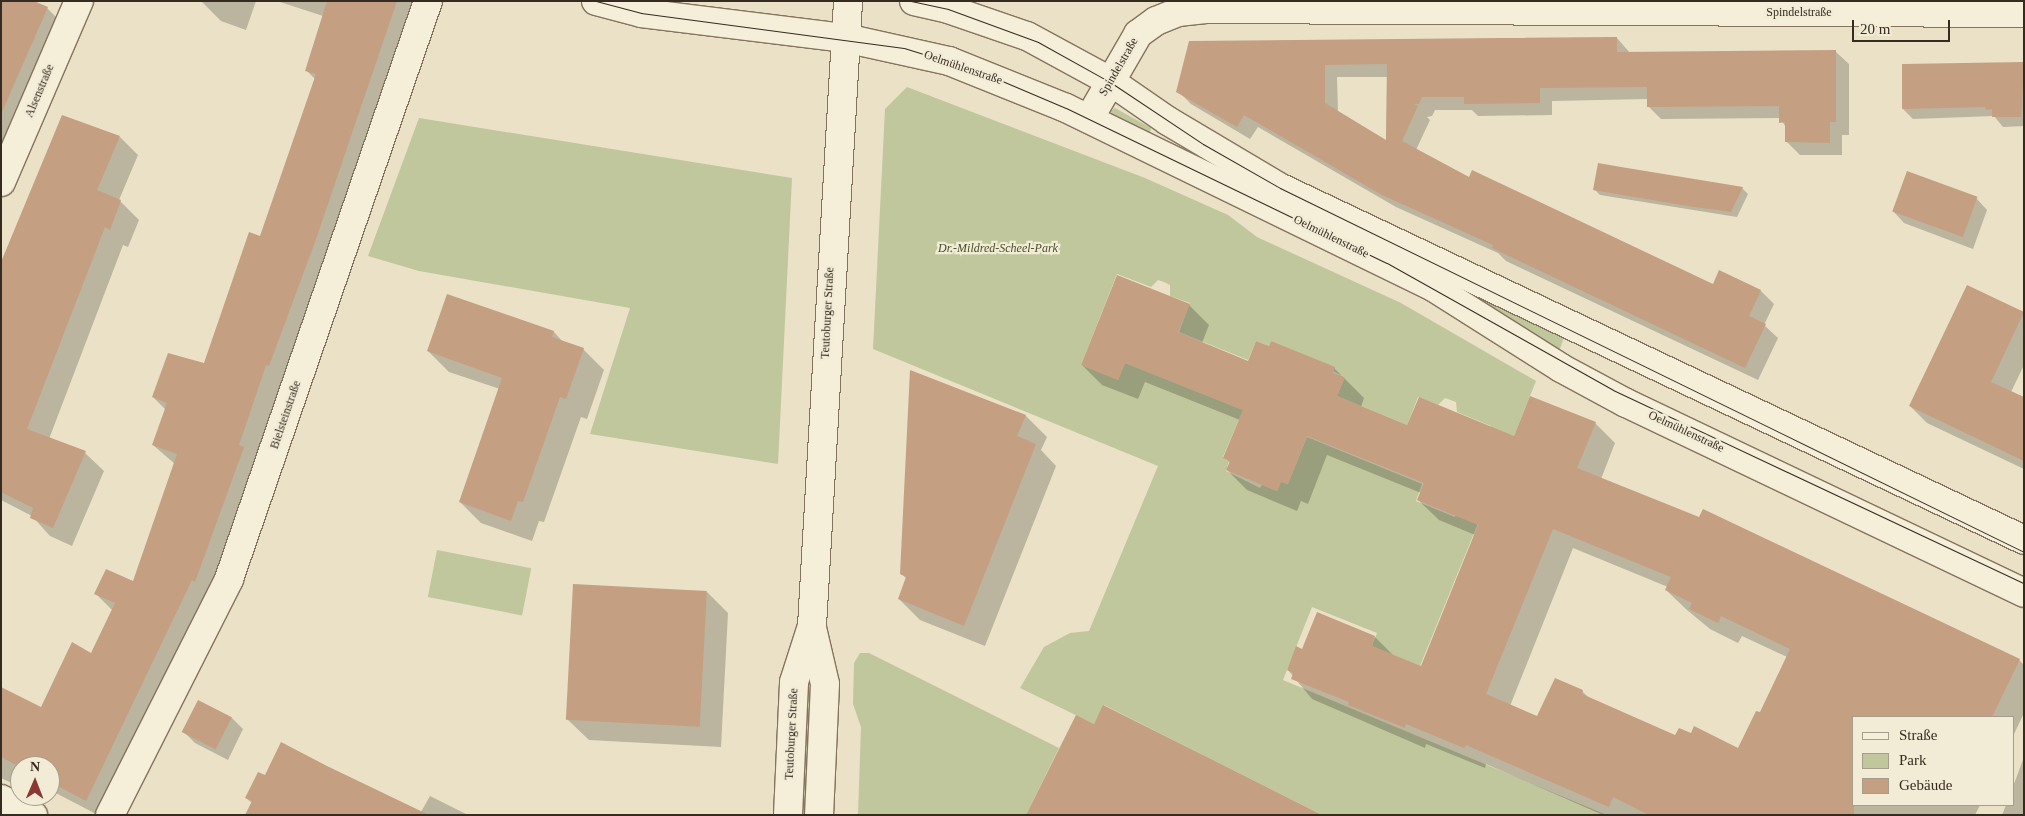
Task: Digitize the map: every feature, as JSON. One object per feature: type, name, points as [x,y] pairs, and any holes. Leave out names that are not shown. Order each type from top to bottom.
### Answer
[{"type":"street","name":"Alsenstraße","points":[[1,182],[79,1]]},
{"type":"street","name":"Bielsteinstraße","points":[[110,815],[229,580],[428,1]]},
{"type":"street","name":"Oelmühlenstraße","points":[[596,1],[641,13],[845,38],[949,61],[1089,120],[1433,287],[1561,368],[1626,403],[2024,592]]},
{"type":"street","name":"Teutoburger Straße","points":[[788,815],[794,682],[812,626],[848,1]]},
{"type":"street","name":"Oelmühlenstraße","points":[[914,1],[948,9],[1027,36],[1110,81],[1168,121],[1280,187],[2024,540]]},
{"type":"street","name":"Spindelstraße","points":[[1089,120],[1138,34],[1156,21],[1178,12],[1206,9],[2024,13]]},
{"type":"street","name":"Teutoburger Straße","points":[[812,626],[825,684],[819,815]]},
{"type":"street","points":[[1,799],[33,815]]},
{"type":"green space","name":"Dr.-Mildred-Scheel-Park","points":[[907,87],[1145,178],[1228,215],[1257,237],[1401,303],[1536,381],[1504,461],[1481,451],[1491,426],[1457,412],[1456,402],[1445,398],[1438,405],[1418,397],[1407,425],[1337,396],[1345,377],[1271,341],[1269,346],[1256,341],[1248,360],[1179,332],[1190,303],[1170,296],[1170,285],[1164,282],[1158,280],[1151,287],[1117,274],[1081,365],[1118,380],[1125,363],[1243,410],[1223,457],[1229,461],[1226,471],[1260,488],[1262,485],[1277,491],[1281,482],[1288,484],[1307,437],[1422,484],[1416,501],[1455,517],[1463,498],[1485,506],[1420,666],[1372,646],[1377,633],[1312,607],[1283,680],[1607,815],[1322,815],[1104,705],[1094,724],[1020,688],[1044,647],[1070,633],[1089,631],[1158,466],[873,349],[885,109]]},
{"type":"green space","points":[[1115,108],[1151,128],[1149,137],[1112,118],[1111,111]]},
{"type":"green space","points":[[419,118],[792,178],[778,464],[590,434],[630,308],[419,271],[368,256]]},
{"type":"green space","points":[[1483,300],[1564,338],[1559,351],[1480,302]]},
{"type":"green space","points":[[437,550],[531,568],[522,615],[428,597]]},
{"type":"green space","points":[[860,653],[869,653],[1059,748],[1026,815],[858,815],[861,727],[853,704],[854,663]]},
{"type":"green space","points":[[811,694],[810,815],[795,815],[800,715]]},
{"type":"building","points":[[1,1],[34,1],[48,7],[1,114]]},
{"type":"building","points":[[327,1],[397,1],[315,242],[269,366],[266,365],[239,445],[244,447],[195,582],[192,580],[86,801],[60,787],[60,756],[10,756],[10,762],[1,757],[1,687],[41,707],[72,642],[91,653],[115,603],[94,594],[106,569],[133,581],[177,454],[152,445],[167,403],[152,397],[168,353],[204,363],[249,232],[260,236],[316,74],[305,71]]},
{"type":"building","points":[[1617,37],[1617,52],[1836,50],[1836,122],[1830,122],[1830,143],[1785,142],[1785,122],[1779,123],[1779,106],[1647,107],[1647,87],[1540,88],[1540,103],[1464,104],[1464,97],[1422,97],[1419,104],[1414,104],[1418,106],[1402,141],[1469,177],[1472,170],[1713,284],[1719,270],[1761,290],[1749,316],[1766,324],[1745,368],[1492,248],[1493,245],[1382,195],[1244,115],[1237,127],[1176,92],[1189,41]],"holes":[[[1387,64],[1386,140],[1325,103],[1325,65]]]},
{"type":"building","points":[[2024,62],[2021,117],[1992,117],[1992,109],[1986,110],[1985,107],[1902,109],[1902,64]]},
{"type":"building","points":[[62,115],[120,136],[97,190],[121,200],[110,230],[105,227],[27,429],[86,451],[53,528],[30,518],[33,508],[1,492],[1,262]]},
{"type":"building","points":[[1598,163],[1743,187],[1731,212],[1688,206],[1593,190]]},
{"type":"building","points":[[1907,171],[1977,197],[1963,237],[1892,211]]},
{"type":"building","points":[[1117,275],[1190,304],[1178,332],[1248,361],[1256,341],[1269,346],[1271,341],[1335,367],[1333,373],[1345,377],[1337,396],[1407,425],[1419,397],[1514,436],[1530,396],[1596,422],[1577,468],[1699,517],[1703,509],[2020,659],[1992,716],[1852,716],[1852,806],[1854,806],[1854,815],[1649,815],[1613,797],[1609,807],[1466,745],[1464,748],[1406,724],[1405,728],[1348,705],[1349,702],[1291,679],[1293,673],[1287,670],[1296,646],[1302,649],[1317,612],[1375,636],[1372,646],[1421,666],[1478,525],[1417,500],[1424,483],[1307,436],[1288,484],[1281,482],[1277,491],[1226,470],[1230,461],[1223,458],[1243,410],[1125,363],[1118,380],[1081,365]],"holes":[[[1553,529],[1671,577],[1665,590],[1692,603],[1689,609],[1718,623],[1721,616],[1790,649],[1760,712],[1756,711],[1738,748],[1694,726],[1691,733],[1679,728],[1675,735],[1582,694],[1583,690],[1555,678],[1537,716],[1486,694]]]},
{"type":"building","points":[[1967,285],[2024,312],[1991,382],[2024,397],[2024,461],[1909,406]]},
{"type":"building","points":[[447,294],[554,331],[552,337],[584,348],[566,399],[560,397],[523,502],[518,501],[511,521],[459,502],[502,378],[427,351]]},
{"type":"building","points":[[910,370],[1026,415],[1017,436],[1036,444],[964,626],[898,599],[906,577],[900,574]]},
{"type":"building","points":[[573,584],[707,591],[700,727],[566,720]]},
{"type":"building","points":[[198,700],[232,717],[216,749],[182,732]]},
{"type":"building","points":[[1103,705],[1322,815],[1026,815],[1076,715],[1094,724]]},
{"type":"building","points":[[281,742],[429,815],[245,815],[252,801],[245,798],[258,772],[265,775]]},
{"type":"tram line","points":[[596,1],[641,13],[904,48],[981,72],[1066,108],[1387,263],[1613,390],[2024,583]]},
{"type":"tram line","points":[[911,1],[948,9],[1038,42],[1110,82],[1203,144],[1280,188],[2024,552]]}]
